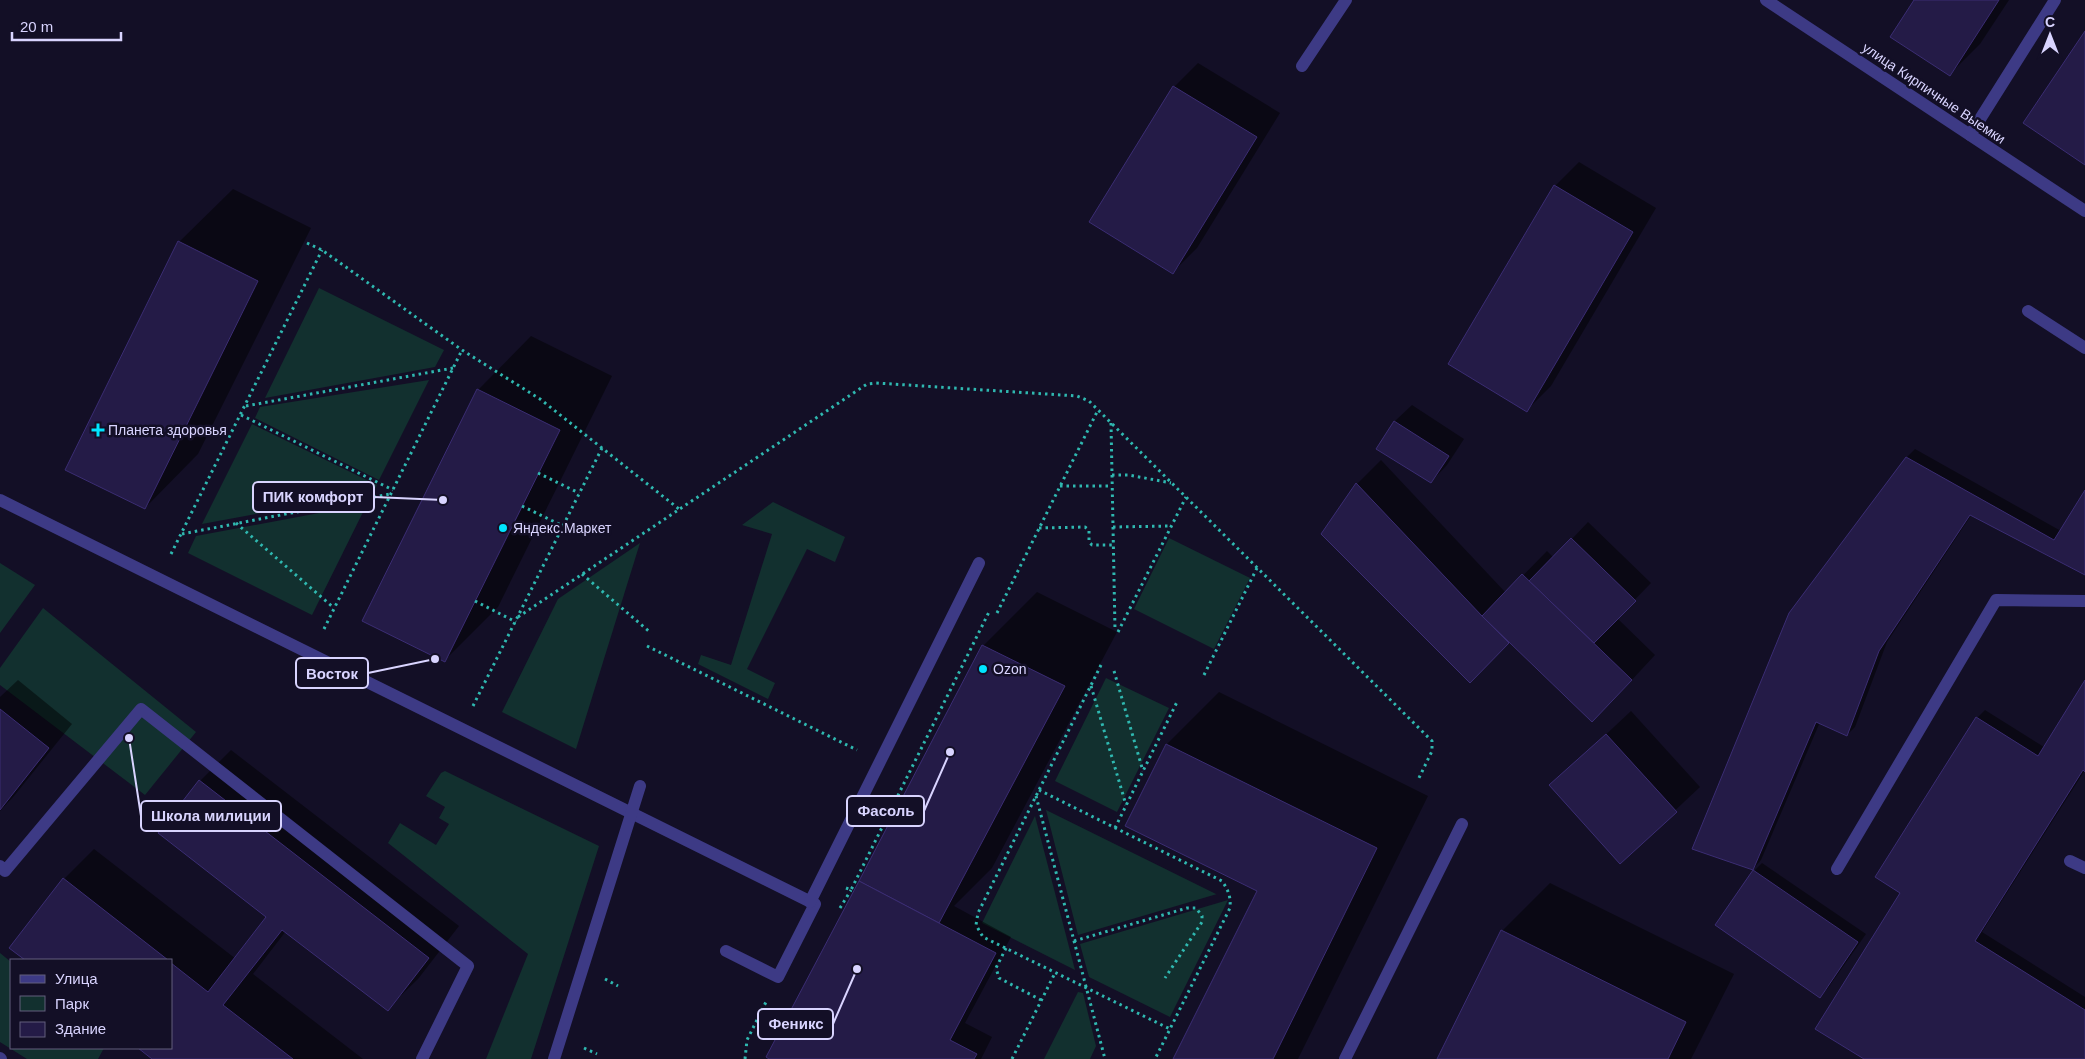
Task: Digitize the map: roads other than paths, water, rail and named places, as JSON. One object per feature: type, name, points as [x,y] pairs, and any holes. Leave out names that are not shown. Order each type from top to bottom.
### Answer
[{"type":"street","points":[[1302,66],[1346,0]]},
{"type":"street","name":"улица Кирпичные Выемки","points":[[1766,0],[2085,211]]},
{"type":"street","points":[[1970,135],[2055,0]]},
{"type":"street","points":[[2028,311],[2085,348]]},
{"type":"street","points":[[0,500],[815,904],[778,977],[726,952]]},
{"type":"street","points":[[810,902],[979,563]]},
{"type":"street","points":[[1837,869],[1996,600],[2085,601]]},
{"type":"street","points":[[0,866],[5,871],[141,709],[468,966],[422,1059]]},
{"type":"street","points":[[554,1059],[640,786]]},
{"type":"street","points":[[1345,1059],[1462,824]]},
{"type":"street","points":[[2070,862],[2085,868]]},
{"type":"place","name":"Планета здоровья","points":[[98,430]]},
{"type":"place","name":"ПИК комфорт","points":[[443,500]]},
{"type":"place","name":"Яндекс.Маркет","points":[[503,528]]},
{"type":"place","name":"Восток","points":[[435,659]]},
{"type":"place","name":"Ozon","points":[[983,669]]},
{"type":"place","name":"Школа милиции","points":[[129,738]]},
{"type":"place","name":"Фасоль","points":[[950,752]]},
{"type":"place","name":"Феникс","points":[[857,969]]}]
